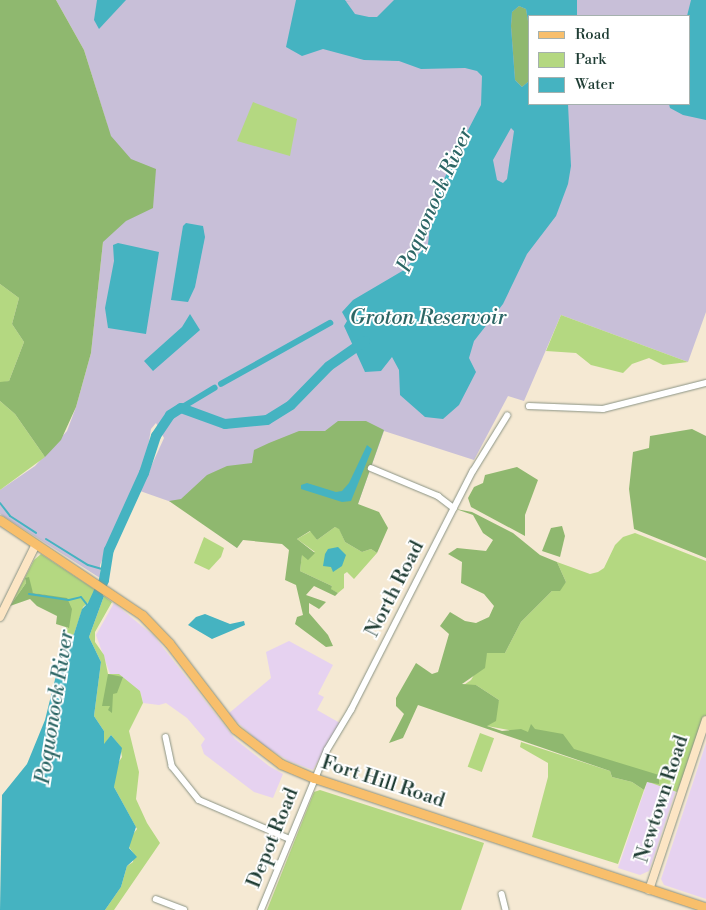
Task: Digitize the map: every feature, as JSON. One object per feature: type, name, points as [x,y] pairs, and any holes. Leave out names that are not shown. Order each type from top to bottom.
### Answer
[{"type":"main road","name":"Fort Hill Road","points":[[0,520],[111,592],[152,624],[242,736],[275,760],[314,778],[706,908]]},
{"type":"main road","points":[[0,617],[36,544]]},
{"type":"main road","name":"Newtown Road","points":[[649,890],[706,720]]},
{"type":"street","points":[[529,406],[604,409],[706,383]]},
{"type":"street","name":"North Road","points":[[314,778],[481,457],[507,416]]},
{"type":"street","points":[[370,468],[438,496],[454,508]]},
{"type":"street","points":[[166,737],[172,766],[198,800],[290,839]]},
{"type":"street","name":"Depot Road","points":[[261,910],[314,778]]},
{"type":"street","points":[[502,894],[506,910]]},
{"type":"street","points":[[156,899],[184,910]]},
{"type":"shaded area","points":[[56,0],[706,0],[706,312],[688,362],[561,315],[524,401],[508,396],[474,460],[384,431],[354,515],[265,506],[237,548],[177,504],[140,491],[164,438],[156,423],[151,429],[146,459],[100,565],[100,578],[0,514],[0,490],[35,466],[67,431],[76,407],[91,353],[103,242],[107,124],[84,50]]},
{"type":"shaded area","points":[[114,603],[154,636],[235,739],[269,766],[283,774],[273,798],[254,792],[204,754],[201,745],[205,739],[187,718],[166,703],[159,705],[143,703],[140,691],[110,674],[96,635]]},
{"type":"shaded area","points":[[289,641],[333,665],[318,694],[324,697],[317,710],[340,723],[313,770],[289,761],[263,745],[228,714],[271,678],[266,652]]},
{"type":"shaded area","points":[[706,743],[706,899],[664,885],[661,879]]},
{"type":"shaded area","points":[[648,780],[676,790],[649,871],[640,875],[618,868]]},
{"type":"green space","points":[[0,0],[56,0],[84,50],[111,136],[131,159],[156,169],[153,208],[126,221],[103,242],[91,353],[76,407],[61,440],[45,457],[15,414],[0,401],[0,382],[9,381],[24,342],[12,324],[19,298],[0,284]]},
{"type":"green space","points":[[519,6],[526,9],[528,21],[528,82],[522,87],[515,80],[511,26],[512,12]]},
{"type":"green space","points":[[253,102],[297,119],[290,156],[237,141]]},
{"type":"green space","points":[[0,284],[19,298],[12,324],[24,342],[9,381],[5,382],[0,382]]},
{"type":"green space","points":[[561,315],[688,362],[663,365],[649,358],[632,364],[623,373],[591,365],[576,353],[546,351]]},
{"type":"green space","points":[[0,401],[15,414],[45,457],[0,490]]},
{"type":"green space","points":[[338,421],[366,421],[384,430],[358,504],[379,512],[388,528],[377,553],[371,549],[362,552],[345,542],[339,529],[335,527],[317,540],[310,531],[297,539],[315,553],[308,560],[302,555],[300,571],[332,586],[331,589],[338,593],[335,596],[314,586],[306,595],[326,602],[319,609],[309,603],[309,613],[328,635],[333,646],[326,647],[295,624],[297,617],[303,615],[296,585],[285,580],[289,550],[282,544],[243,540],[237,548],[169,501],[181,499],[207,475],[227,466],[252,463],[254,450],[299,431],[325,431]]},
{"type":"green space","points":[[692,429],[706,436],[706,558],[634,529],[629,489],[633,452],[649,448],[650,436]]},
{"type":"green space","points":[[517,467],[538,480],[525,515],[525,536],[471,507],[468,498],[474,487],[483,483],[485,475]]},
{"type":"green space","points":[[456,509],[472,512],[513,533],[540,555],[557,562],[566,582],[560,591],[552,591],[521,622],[505,653],[487,653],[485,668],[462,684],[476,685],[499,700],[496,721],[487,726],[502,731],[521,729],[528,732],[531,724],[535,729],[563,734],[574,749],[659,775],[659,784],[647,782],[644,790],[632,782],[612,777],[610,771],[418,705],[403,738],[389,743],[404,714],[396,706],[396,698],[416,663],[432,674],[438,672],[449,634],[440,626],[450,612],[465,621],[476,623],[489,617],[494,606],[484,594],[461,583],[462,562],[448,554],[457,548],[486,551],[493,540],[483,533],[473,515]]},
{"type":"green space","points":[[562,526],[565,536],[560,557],[542,551],[551,528]]},
{"type":"green space","points":[[335,527],[339,528],[345,542],[362,552],[371,549],[377,553],[354,579],[347,572],[344,574],[344,588],[338,593],[330,589],[332,586],[300,571],[302,554],[315,552],[297,539],[311,531],[317,540]]},
{"type":"green space","points":[[635,533],[706,561],[706,720],[677,792],[525,739],[514,731],[487,726],[499,700],[476,685],[461,687],[471,680],[487,653],[505,653],[521,622],[552,591],[566,582],[557,562],[590,574],[598,572],[604,568],[615,545],[623,537]]},
{"type":"green space","points":[[204,537],[224,548],[221,557],[209,570],[194,563]]},
{"type":"green space","points":[[41,554],[94,589],[92,599],[83,607],[74,634],[63,648],[66,627],[68,628],[61,598],[33,593],[25,578],[26,583],[10,606],[34,560]]},
{"type":"green space","points":[[29,577],[33,593],[67,598],[72,609],[69,628],[56,624],[57,616],[37,606],[30,599],[10,606],[26,583],[25,578]]},
{"type":"green space","points":[[104,596],[112,602],[95,632],[95,642],[104,655],[108,674],[119,674],[140,691],[143,703],[129,731],[139,772],[136,799],[147,823],[160,843],[114,910],[105,910],[121,887],[127,866],[133,862],[134,854],[129,847],[130,838],[137,829],[114,787],[115,768],[122,757],[120,746],[111,735],[104,745],[104,731],[94,716],[101,662],[89,637]]},
{"type":"green space","points":[[108,674],[123,677],[117,693],[113,694],[112,713],[108,710],[110,706],[102,706]]},
{"type":"green space","points":[[480,733],[494,738],[482,772],[468,767]]},
{"type":"green space","points":[[521,742],[610,771],[612,777],[632,782],[644,790],[618,864],[532,837],[548,777],[548,763],[520,747]]},
{"type":"green space","points":[[320,790],[484,843],[461,910],[267,910],[314,792]]},
{"type":"water","points":[[97,0],[126,0],[99,29],[94,20]]},
{"type":"water","name":"Groton Reservoir","points":[[296,0],[345,0],[355,14],[377,17],[394,0],[577,0],[577,15],[528,15],[528,21],[526,9],[519,6],[512,12],[511,26],[515,80],[522,87],[528,82],[528,105],[568,105],[571,166],[568,184],[556,216],[527,254],[503,304],[474,341],[469,358],[476,372],[459,405],[443,419],[425,417],[400,395],[399,370],[392,357],[381,371],[365,372],[344,326],[347,321],[342,312],[353,300],[404,270],[428,244],[432,209],[450,165],[481,105],[482,76],[477,71],[465,68],[421,69],[399,61],[364,60],[323,49],[302,56],[286,47]],"holes":[[[511,128],[514,131],[507,179],[503,183],[497,180],[493,160]]]},
{"type":"water","points":[[691,0],[706,0],[706,120],[683,115],[670,108],[669,105],[691,105],[691,15],[687,15]]},
{"type":"water","points":[[186,223],[203,226],[205,237],[195,287],[188,302],[171,300],[183,226]]},
{"type":"water","points":[[118,243],[159,252],[146,334],[108,328],[105,308],[114,261],[113,245]]},
{"type":"water","points":[[190,314],[200,330],[153,371],[144,361],[182,327]]},
{"type":"water","points":[[367,445],[372,449],[351,501],[342,502],[301,489],[301,485],[307,483],[336,492],[342,491],[349,483]]},
{"type":"water","points":[[338,547],[346,555],[342,566],[333,572],[331,567],[323,566],[325,554],[328,549]]},
{"type":"water","points":[[94,589],[104,596],[89,637],[101,662],[94,716],[104,731],[104,744],[111,735],[122,748],[114,787],[136,827],[129,848],[137,857],[127,866],[121,887],[105,910],[0,910],[2,795],[27,764],[45,720],[64,643],[74,634],[82,609],[92,599]]},
{"type":"water","points":[[205,614],[230,624],[244,621],[245,625],[212,639],[188,625],[196,617]]},
{"type":"waterway","points":[[221,384],[330,323]]},
{"type":"waterway","name":"Poquonock River","points":[[93,604],[104,580],[109,550],[144,473],[156,436],[170,415],[181,408],[225,424],[267,420],[291,405],[329,366],[365,341]]},
{"type":"waterway","points":[[181,408],[214,388]]},
{"type":"waterway","points":[[0,503],[10,516],[36,533]]},
{"type":"waterway","points":[[46,539],[88,565],[105,570]]},
{"type":"waterway","points":[[29,594],[69,600],[81,597],[88,606]]}]
